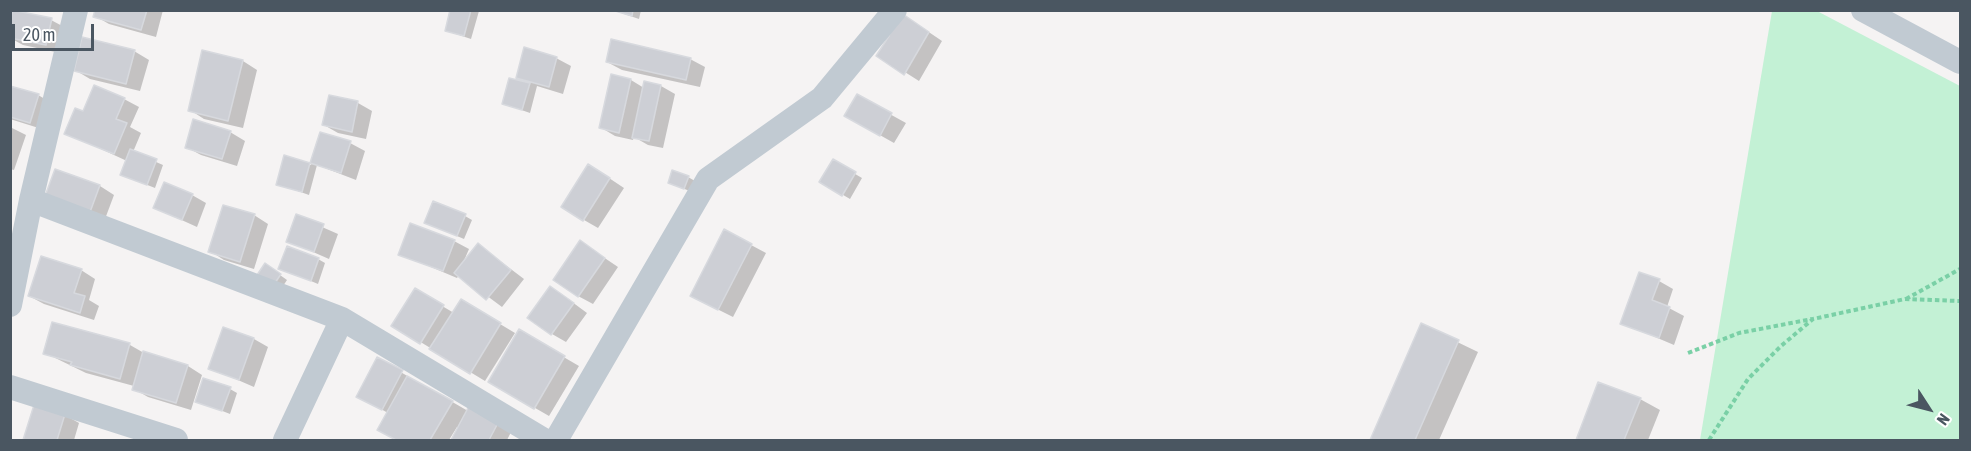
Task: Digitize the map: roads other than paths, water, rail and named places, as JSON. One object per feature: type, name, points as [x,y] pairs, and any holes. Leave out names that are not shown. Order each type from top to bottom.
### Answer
[{"type":"street","points":[[10,305],[31,200],[76,10]]},
{"type":"street","points":[[556,441],[708,179],[822,98],[895,10]]},
{"type":"street","points":[[1863,10],[1960,62]]},
{"type":"street","points":[[31,200],[342,319],[544,441]]},
{"type":"street","points":[[285,441],[342,319]]},
{"type":"street","points":[[10,387],[176,441]]}]
